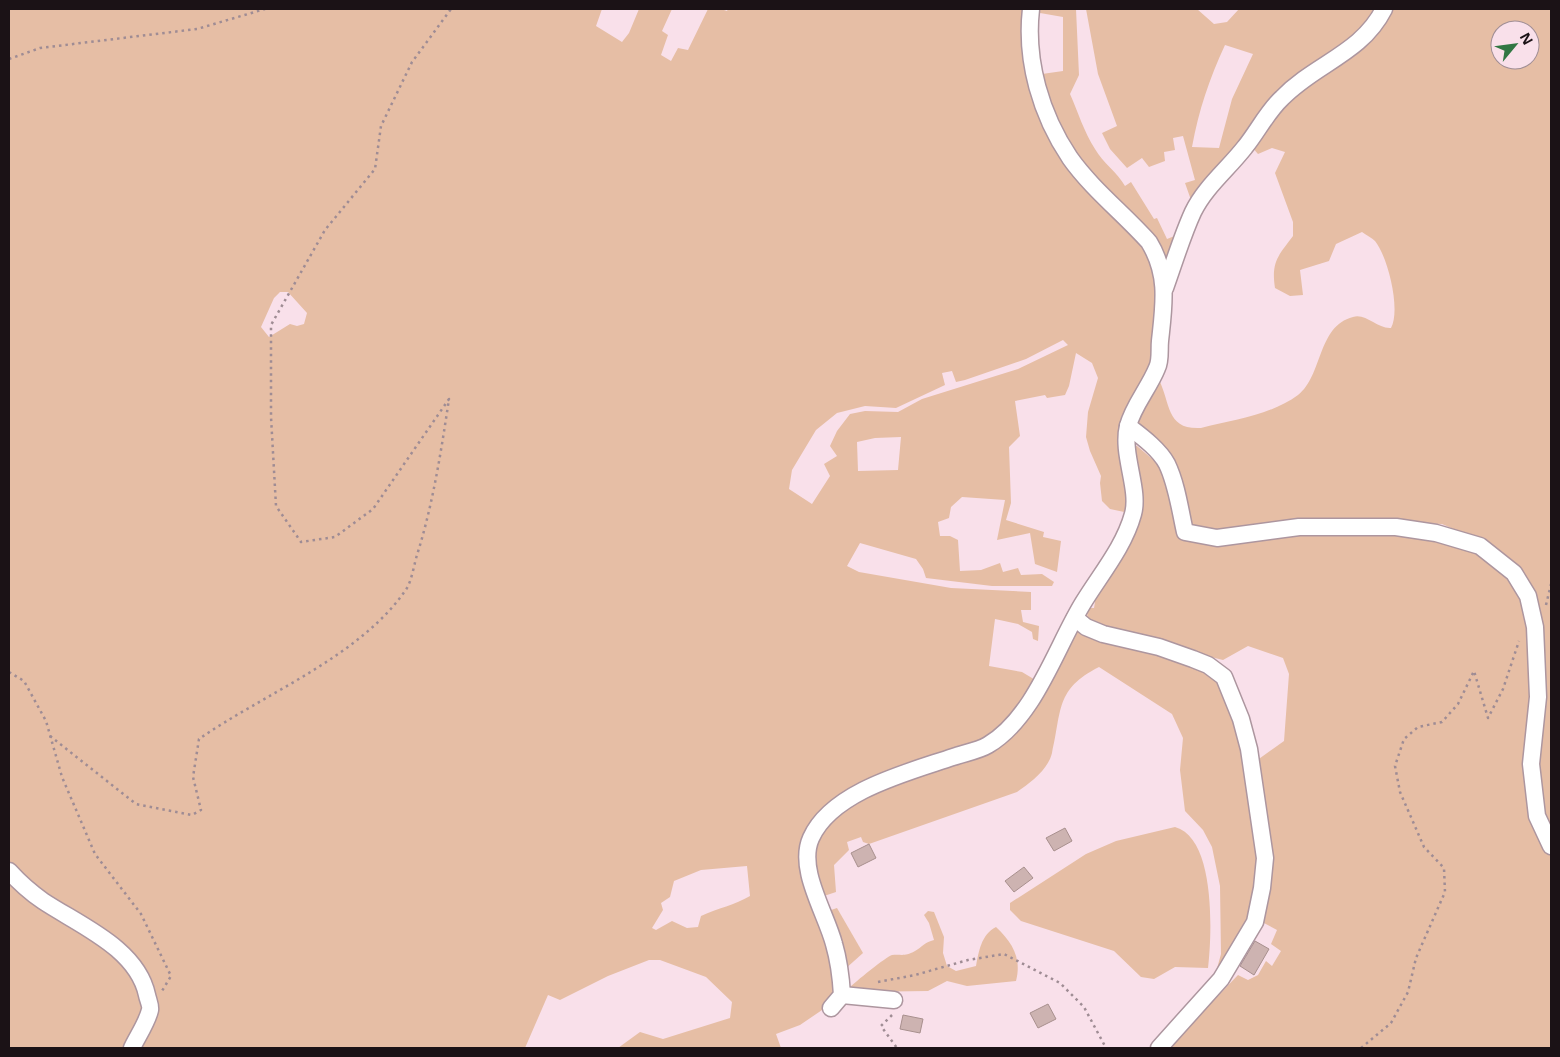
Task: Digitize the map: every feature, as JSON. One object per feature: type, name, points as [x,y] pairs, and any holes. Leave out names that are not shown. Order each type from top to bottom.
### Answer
[{"type":"street","points":[[830,1008],[842,995],[840,972],[835,945],[807,865],[807,848],[812,835],[825,819],[846,800],[869,788],[988,746],[1006,732],[1036,691],[1075,618],[1118,547],[1134,512],[1126,450],[1128,426],[1159,366],[1164,292],[1159,258],[1149,242],[1071,159],[1042,106],[1033,66],[1029,25],[1031,9]]},
{"type":"street","points":[[1164,292],[1193,211],[1216,180],[1245,147],[1281,98],[1309,73],[1341,56],[1365,37],[1375,26],[1384,9]]},
{"type":"street","points":[[1128,426],[1144,439],[1166,463],[1176,490],[1185,532],[1217,538],[1299,527],[1396,527],[1436,533],[1480,546],[1514,573],[1528,596],[1534,621],[1538,697],[1531,764],[1538,816],[1551,846]]},
{"type":"street","points":[[1075,618],[1086,627],[1103,634],[1159,647],[1193,659],[1208,665],[1224,677],[1236,702],[1249,749],[1265,858],[1255,922],[1221,978],[1159,1048]]},
{"type":"street","points":[[9,871],[30,891],[100,937],[128,960],[145,986],[150,1009],[132,1048]]},
{"type":"street","points":[[842,995],[893,1006]]},
{"type":"path","points":[[9,58],[40,48],[197,29],[265,9]]},
{"type":"path","points":[[50,736],[136,804],[192,815],[201,810],[193,777],[199,739],[230,717],[293,682],[371,630],[408,586],[431,509],[449,399],[373,509],[335,537],[301,542],[276,506],[271,417],[272,325],[325,230],[375,168],[381,126],[412,62],[451,9]]},
{"type":"path","points":[[1361,1048],[1391,1023],[1408,992],[1416,958],[1445,892],[1444,868],[1424,847],[1400,792],[1395,766],[1404,739],[1418,727],[1442,722],[1458,704],[1474,672],[1488,718],[1503,689],[1524,630],[1545,609],[1551,584]]},
{"type":"path","points":[[9,672],[24,682],[46,721],[62,777],[95,854],[141,914],[171,976],[150,1009]]},
{"type":"path","points":[[874,983],[915,975],[968,960],[1004,954],[1060,983],[1084,1007],[1106,1048]]},
{"type":"path","points":[[893,1006],[892,1015],[881,1026],[897,1048]]},
{"type":"shaded area","points":[[9,9],[602,9],[596,26],[622,42],[629,33],[639,9],[672,9],[662,31],[668,35],[661,55],[671,61],[678,48],[688,50],[708,9],[727,11],[728,9],[1023,9],[1051,131],[1147,243],[1158,275],[1152,370],[1121,417],[1118,448],[1124,470],[1129,513],[1110,509],[1102,501],[1101,476],[1086,437],[1088,412],[1098,378],[1092,363],[1076,353],[1069,386],[1065,395],[1047,398],[1045,395],[1015,401],[1020,436],[1009,447],[1011,503],[1006,520],[1044,532],[1043,537],[1061,541],[1057,572],[1035,564],[1030,533],[997,540],[1005,500],[962,497],[951,507],[949,518],[938,522],[940,536],[950,536],[958,540],[960,571],[981,570],[1000,563],[1003,572],[1018,568],[1021,575],[1042,574],[1054,582],[1052,586],[992,586],[926,578],[923,569],[916,559],[860,543],[847,566],[859,572],[951,588],[1031,592],[1031,610],[1021,610],[1023,622],[1039,626],[1038,641],[1033,639],[1032,632],[1018,624],[995,619],[989,666],[1022,672],[1037,681],[1024,704],[992,737],[884,777],[807,833],[834,955],[834,997],[825,1008],[800,1025],[776,1034],[781,1048],[618,1048],[640,1032],[663,1039],[730,1018],[732,1002],[706,977],[660,960],[649,960],[608,976],[560,1000],[548,995],[525,1048],[139,1048],[155,1014],[154,985],[148,972],[103,933],[20,877],[9,862]],"holes":[[[280,292],[288,292],[307,313],[304,324],[297,326],[290,324],[269,337],[261,327],[274,298]],[[1063,340],[1068,345],[1018,369],[922,399],[898,412],[865,411],[850,414],[837,431],[830,446],[837,456],[824,464],[830,476],[812,504],[789,489],[792,470],[816,430],[837,413],[865,406],[896,408],[945,385],[942,373],[952,371],[956,382],[1026,359]],[[901,437],[898,470],[858,471],[857,442],[875,438]],[[747,866],[750,896],[701,916],[698,927],[687,928],[672,921],[656,930],[652,928],[663,910],[661,903],[670,897],[674,881],[701,870]]]},
{"type":"shaded area","points":[[1035,9],[1076,9],[1079,75],[1070,94],[1088,136],[1102,159],[1125,186],[1131,182],[1154,219],[1157,218],[1167,239],[1182,233],[1169,270],[1102,188],[1055,125],[1042,74],[1063,71],[1063,17],[1040,13]]},
{"type":"shaded area","points":[[1086,9],[1197,9],[1214,24],[1227,22],[1239,9],[1377,9],[1351,39],[1334,54],[1298,74],[1267,106],[1240,143],[1191,200],[1185,183],[1195,180],[1183,136],[1173,138],[1175,150],[1164,152],[1165,161],[1149,167],[1142,158],[1127,168],[1110,149],[1102,133],[1117,126],[1098,74]],"holes":[[[1225,45],[1253,54],[1232,99],[1219,148],[1192,147],[1205,95]]]},
{"type":"shaded area","points":[[1392,9],[1551,9],[1551,828],[1540,806],[1533,589],[1517,565],[1495,547],[1442,524],[1386,522],[1206,532],[1189,527],[1183,494],[1132,420],[1159,380],[1171,414],[1181,425],[1201,428],[1264,412],[1287,402],[1306,387],[1326,341],[1341,322],[1358,316],[1386,328],[1391,328],[1395,309],[1392,284],[1380,249],[1375,241],[1362,232],[1336,244],[1329,261],[1300,270],[1303,295],[1290,296],[1275,288],[1275,265],[1283,249],[1293,236],[1293,222],[1275,173],[1285,152],[1272,148],[1258,154],[1251,146],[1297,92],[1356,55],[1370,42]]},
{"type":"shaded area","points":[[1131,445],[1137,446],[1164,469],[1182,537],[1191,542],[1328,534],[1423,535],[1468,547],[1515,581],[1530,623],[1534,817],[1551,855],[1551,1048],[1168,1048],[1238,975],[1248,980],[1258,975],[1266,961],[1272,966],[1281,951],[1271,944],[1277,930],[1262,922],[1256,761],[1284,741],[1289,674],[1283,658],[1248,646],[1223,660],[1099,629],[1087,618],[1088,608],[1094,608],[1095,602],[1092,601],[1138,515]]},
{"type":"shaded area","points":[[1074,629],[1191,662],[1226,683],[1247,765],[1257,848],[1254,910],[1213,983],[1221,954],[1220,886],[1212,847],[1203,830],[1185,811],[1180,770],[1183,738],[1172,714],[1099,667],[1085,675],[1067,693],[1060,713],[1050,759],[1033,780],[1017,792],[869,844],[863,842],[861,837],[847,842],[849,850],[834,865],[836,892],[821,897],[811,844],[850,800],[996,746]]},
{"type":"shaded area","points":[[1175,827],[1188,835],[1198,849],[1205,868],[1210,912],[1208,968],[1175,967],[1154,979],[1141,977],[1114,951],[1021,921],[1010,910],[1010,903],[1086,854],[1116,841]]},
{"type":"shaded area","points":[[9,878],[124,963],[146,1007],[127,1048],[9,1048]]},
{"type":"shaded area","points":[[837,908],[863,953],[844,970],[828,911]]},
{"type":"shaded area","points":[[928,911],[934,912],[944,937],[943,953],[947,966],[956,971],[976,966],[984,939],[996,927],[1007,939],[1017,958],[1018,973],[1016,981],[967,986],[947,981],[928,991],[857,992],[849,988],[889,956],[908,954],[934,940],[929,923],[924,915]]},
{"type":"building","points":[[1065,828],[1072,841],[1054,851],[1046,838]]},
{"type":"building","points":[[869,844],[876,858],[858,867],[851,853]]},
{"type":"building","points":[[1024,867],[1033,878],[1014,892],[1005,881]]},
{"type":"building","points":[[1255,941],[1269,949],[1254,975],[1240,966]]},
{"type":"building","points":[[1048,1004],[1056,1019],[1038,1028],[1030,1013]]},
{"type":"building","points":[[903,1015],[923,1019],[920,1033],[900,1029]]}]
